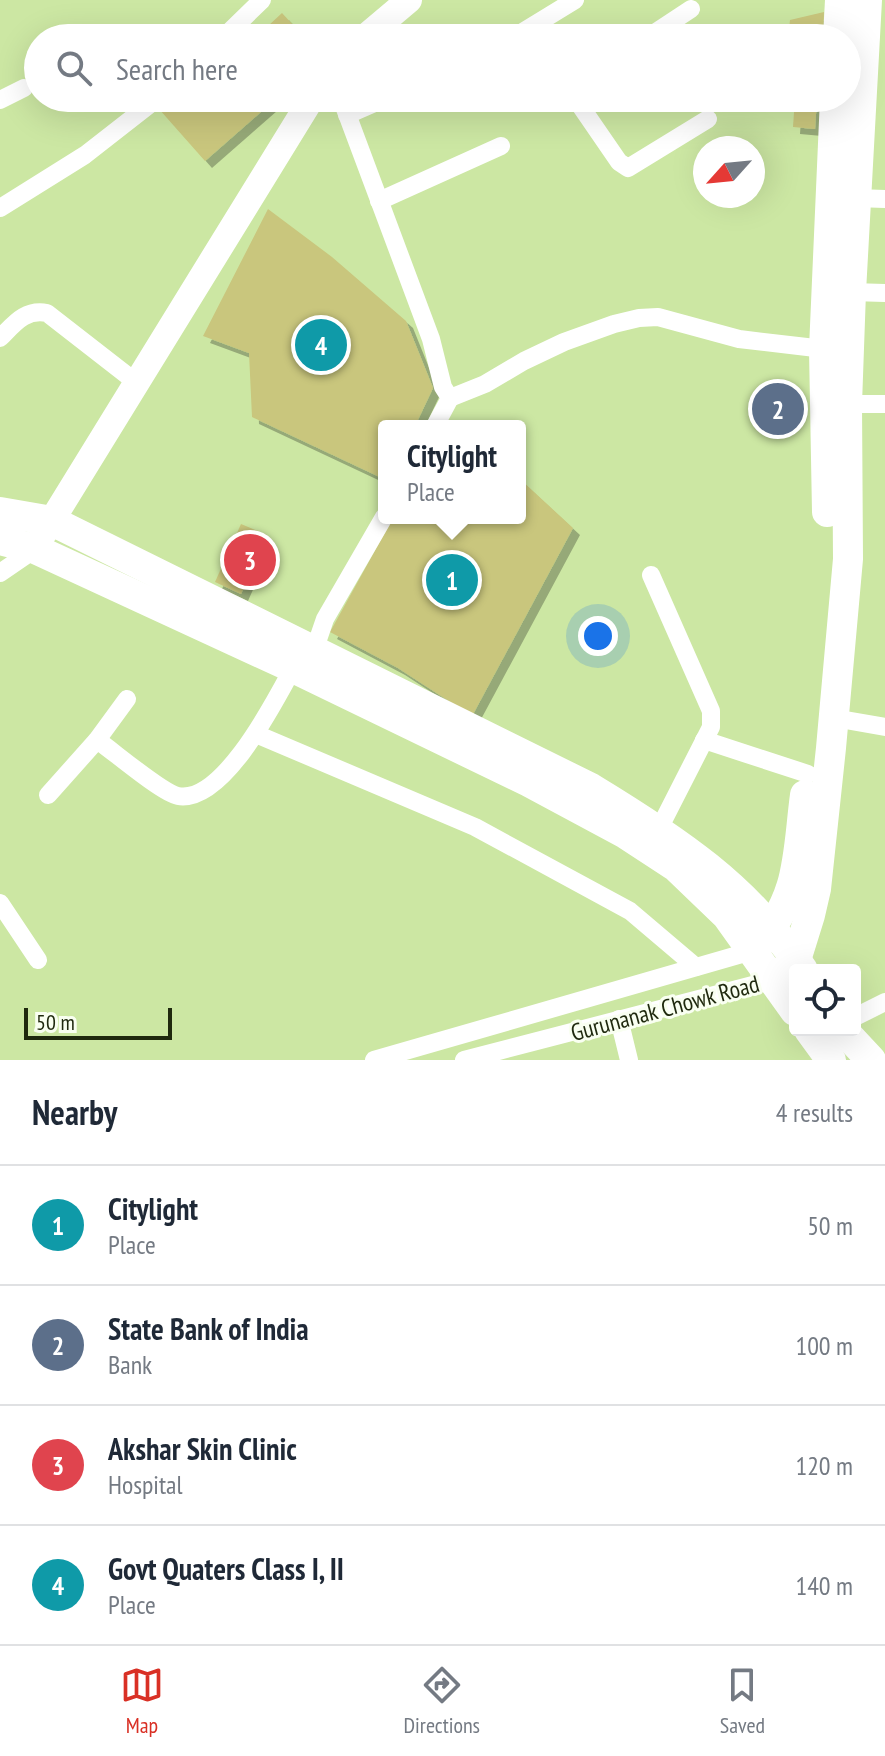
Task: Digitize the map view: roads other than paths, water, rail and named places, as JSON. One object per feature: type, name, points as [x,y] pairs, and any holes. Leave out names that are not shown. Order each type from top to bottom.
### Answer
[{"type":"main road","points":[[839,24],[840,0]]},
{"type":"main road","points":[[799,964],[816,889],[848,559],[847,404],[851,292],[870,199],[867,0]]},
{"type":"main road","points":[[378,24],[401,2]]},
{"type":"main road","points":[[35,549],[303,112]]},
{"type":"main road","points":[[762,940],[785,909],[794,879],[826,626],[828,551],[824,349],[834,112]]},
{"type":"main road","points":[[0,512],[52,521],[624,833],[676,867],[727,916],[798,964]]},
{"type":"main road","points":[[0,540],[35,549],[304,660],[591,788],[659,829],[734,887],[762,940],[772,980],[789,1003]]},
{"type":"main road","points":[[772,980],[789,971]]},
{"type":"main road","points":[[813,1036],[831,1060]]},
{"type":"main road","points":[[849,1036],[871,1060]]},
{"type":"street","points":[[237,24],[262,0]]},
{"type":"street","points":[[541,24],[575,0]]},
{"type":"street","points":[[668,24],[691,9]]},
{"type":"street","points":[[0,100],[24,88]]},
{"type":"street","points":[[0,208],[85,155],[140,112]]},
{"type":"street","points":[[346,112],[431,339],[443,387],[450,398]]},
{"type":"street","points":[[585,112],[619,162],[628,168],[708,119]]},
{"type":"street","points":[[379,201],[501,146]]},
{"type":"street","points":[[851,292],[885,293]]},
{"type":"street","points":[[0,338],[24,314],[37,311],[47,313],[137,383]]},
{"type":"street","points":[[438,420],[450,398],[485,384],[564,342],[639,318],[658,317],[739,339],[824,349]]},
{"type":"street","points":[[847,404],[885,404]]},
{"type":"street","points":[[97,740],[174,795],[195,795],[227,770],[256,734],[304,660],[380,524]]},
{"type":"street","points":[[0,573],[35,549]]},
{"type":"street","points":[[651,575],[711,711],[711,727],[659,829]]},
{"type":"street","points":[[48,795],[97,740],[127,699]]},
{"type":"street","points":[[834,718],[885,727]]},
{"type":"street","points":[[256,734],[488,834],[630,911],[696,967]]},
{"type":"street","points":[[704,740],[808,774]]},
{"type":"street","points":[[0,903],[38,960]]},
{"type":"street","points":[[374,1060],[696,967],[762,940]]},
{"type":"street","name":"Gurunanak Chowk Road","points":[[464,1060],[772,980]]},
{"type":"street","points":[[861,1014],[885,1002]]},
{"type":"street","points":[[619,1019],[629,1060]]},
{"type":"place","name":"Govt Quaters Class I, II","points":[[321,345]]},
{"type":"place","name":"State Bank of India","points":[[778,409]]},
{"type":"place","name":"Akshar Skin Clinic","points":[[250,560]]},
{"type":"place","name":"Citylight","points":[[452,580]]}]
